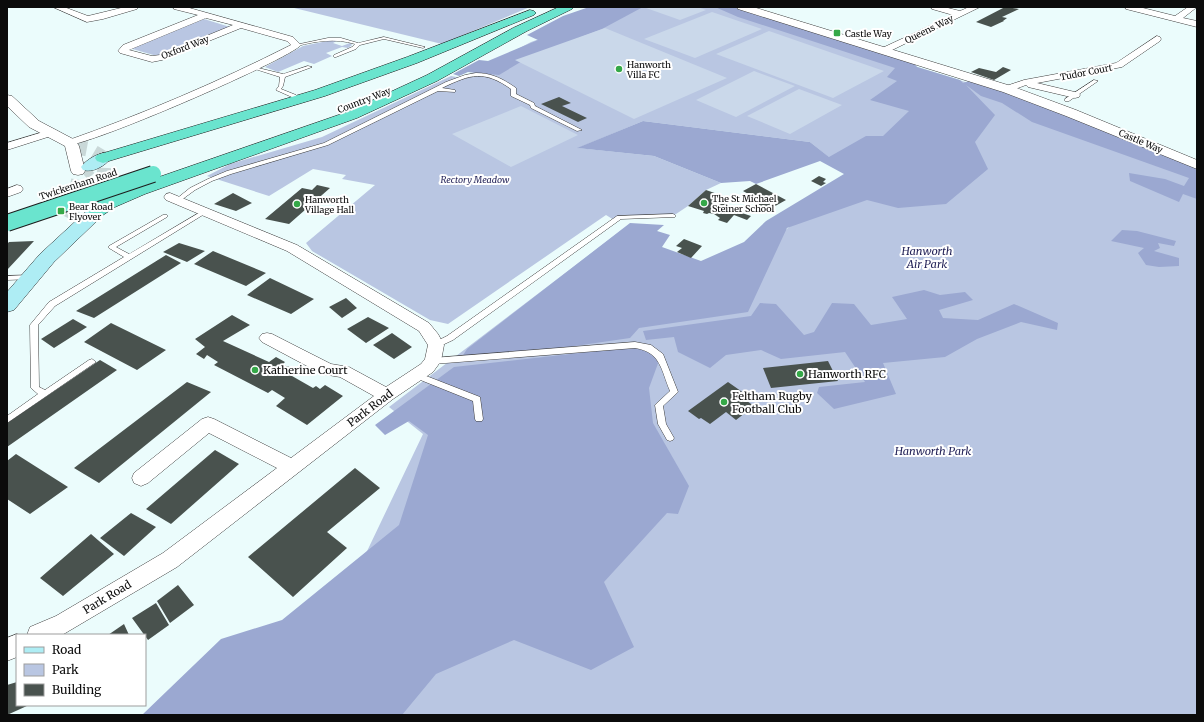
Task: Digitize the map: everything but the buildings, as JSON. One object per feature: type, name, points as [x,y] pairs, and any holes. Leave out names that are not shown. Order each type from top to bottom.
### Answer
[{"type":"highway","name":"Country Way","points":[[232,133],[321,104],[381,80],[425,62],[543,7]]},
{"type":"highway","name":"Country Way","points":[[151,167],[291,128],[401,85],[568,7]]},
{"type":"highway","points":[[104,161],[320,93],[412,60],[530,13]]},
{"type":"highway","points":[[98,208],[140,190],[352,115],[432,78],[522,29]]},
{"type":"highway","points":[[7,223],[151,167]]},
{"type":"highway","name":"Twickenham Road","points":[[7,207],[151,167]]},
{"type":"main road","points":[[84,169],[104,161]]},
{"type":"main road","points":[[9,299],[47,258],[98,208]]},
{"type":"main road","points":[[47,258],[55,235],[68,218]]},
{"type":"street","points":[[57,7],[87,19],[100,17],[134,7]]},
{"type":"street","points":[[71,145],[254,68],[298,45],[290,39],[177,7]]},
{"type":"street","name":"Castle Way","points":[[742,7],[1007,89],[1071,112],[1197,165]]},
{"type":"street","points":[[935,7],[960,14]]},
{"type":"street","name":"Queens Way","points":[[883,51],[976,7]]},
{"type":"street","points":[[1129,7],[1197,24]]},
{"type":"street","points":[[1176,19],[1193,7]]},
{"type":"street","name":"Oxford Way","points":[[206,15],[126,47],[123,51],[152,59],[162,58],[241,25]]},
{"type":"street","name":"Tudor Court","points":[[1007,89],[1024,83],[1119,65],[1157,39]]},
{"type":"street","points":[[1024,83],[1071,98]]},
{"type":"street","points":[[7,99],[34,124],[71,145],[84,169]]},
{"type":"street","points":[[7,147],[50,133]]},
{"type":"street","points":[[174,199],[292,248],[424,327],[433,338],[436,345],[434,361]]},
{"type":"street","points":[[267,338],[328,370],[343,371],[387,395]]},
{"type":"street","name":"Park Road","points":[[40,634],[64,623],[170,560],[293,468],[387,395],[427,368],[434,361]]},
{"type":"street","points":[[141,478],[208,424],[293,468]]},
{"type":"street","points":[[7,650],[16,646]]},
{"type":"lane","points":[[298,45],[330,38],[344,39],[358,44]]},
{"type":"lane","points":[[336,56],[354,48],[358,44],[384,38],[423,47]]},
{"type":"lane","points":[[254,68],[283,76],[310,67]]},
{"type":"lane","points":[[174,199],[219,176],[244,167],[307,151],[326,144],[463,76],[480,74],[500,78],[514,89],[513,95],[532,104],[533,107],[579,130]]},
{"type":"lane","points":[[283,76],[281,86],[278,90],[294,96]]},
{"type":"lane","points":[[1071,98],[1096,81]]},
{"type":"lane","points":[[437,89],[453,91]]},
{"type":"lane","points":[[44,394],[35,388],[34,325],[52,304],[204,212]]},
{"type":"lane","points":[[129,257],[111,247],[165,216]]},
{"type":"lane","points":[[436,345],[450,338],[619,217],[673,216]]},
{"type":"lane","points":[[7,278],[30,277]]},
{"type":"lane","points":[[434,361],[635,345],[648,347],[660,356],[674,392],[659,405],[662,424],[670,438]]},
{"type":"lane","points":[[7,420],[92,362]]},
{"type":"lane","points":[[416,375],[477,399],[479,419]]},
{"type":"green space","points":[[290,7],[530,7],[442,44]]},
{"type":"green space","name":"Hanworth Park","points":[[633,7],[726,7],[997,92],[1197,169],[1197,715],[152,715],[316,658],[423,434],[389,407],[623,229],[663,259],[739,269],[851,175],[810,142],[643,121],[578,148],[654,156],[721,183],[706,190],[688,206],[673,216],[619,217],[614,220],[606,215],[448,324],[430,320],[312,251],[306,243],[375,185],[342,179],[346,175],[313,169],[269,196],[207,176],[230,164],[322,137],[451,76],[462,78],[531,42],[614,12]]},
{"type":"green space","points":[[204,19],[230,27],[157,56],[129,48]]},
{"type":"green space","points":[[338,40],[333,43],[342,46],[350,43],[352,45],[348,48],[342,47],[326,53],[332,56],[314,64],[304,61],[278,72],[265,67],[303,46]]},
{"type":"shaded area","points":[[589,7],[643,7],[602,29],[529,57],[499,75],[468,72],[459,76],[453,74],[479,60],[488,61],[538,40],[527,35],[563,16]]},
{"type":"shaded area","points":[[698,7],[706,10],[680,20],[646,8]]},
{"type":"shaded area","points":[[715,7],[733,7],[914,63],[917,67],[960,80],[963,83],[969,81],[992,86],[1197,168],[1197,199],[1183,194],[1179,202],[1130,181],[1129,173],[1165,179],[1184,186],[1189,178],[1032,122],[1002,103],[981,96],[966,85],[995,115],[975,142],[988,169],[946,204],[898,208],[867,200],[787,228],[748,312],[639,328],[630,338],[464,362],[460,360],[467,349],[630,223],[664,225],[657,231],[670,235],[662,247],[701,261],[744,242],[766,221],[844,174],[820,161],[756,184],[750,181],[721,183],[654,156],[577,148],[643,121],[810,142],[829,157],[866,136],[883,136],[909,111],[870,100],[897,81],[887,77],[895,68],[738,17]]},
{"type":"shaded area","points":[[712,12],[762,29],[695,58],[644,39]]},
{"type":"shaded area","name":"Hanworth Villa FC","points":[[605,28],[727,78],[634,119],[515,60]]},
{"type":"shaded area","points":[[769,31],[884,71],[833,98],[716,54]]},
{"type":"shaded area","points":[[754,71],[795,86],[736,117],[696,100]]},
{"type":"shaded area","points":[[799,89],[842,105],[790,134],[747,116]]},
{"type":"shaded area","points":[[521,106],[578,135],[511,167],[452,134]]},
{"type":"shaded area","points":[[1122,230],[1137,231],[1176,241],[1174,246],[1158,243],[1160,248],[1154,251],[1179,258],[1179,266],[1159,267],[1146,265],[1138,253],[1144,248],[1111,241]]},
{"type":"shaded area","points":[[924,290],[940,295],[965,292],[973,300],[939,310],[943,318],[978,320],[1014,304],[1058,323],[1057,330],[1021,322],[977,339],[945,357],[883,363],[896,394],[834,409],[817,393],[819,387],[865,382],[845,352],[781,359],[761,350],[726,355],[710,368],[678,352],[674,337],[646,340],[643,331],[751,316],[760,303],[776,304],[804,335],[814,332],[832,303],[854,304],[871,325],[907,319],[892,297]]},
{"type":"shaded area","points":[[642,346],[660,358],[649,388],[653,423],[689,486],[678,514],[667,513],[604,582],[634,647],[591,670],[514,640],[436,674],[402,715],[142,715],[221,639],[282,620],[399,525],[428,435],[409,421],[385,435],[375,425],[454,367]]},
{"type":"tunnel","points":[[72,146],[88,149],[103,158]]},
{"type":"tunnel","points":[[98,205],[104,182],[105,163]]},
{"type":"tunnel","points":[[68,218],[75,203],[80,175],[89,167]]},
{"type":"place","name":"Castle Way","points":[[837,33]]},
{"type":"place","name":"Hanworth Villa FC","points":[[619,69]]},
{"type":"place","name":"The St Michael Steiner School","points":[[704,203]]},
{"type":"place","name":"Hanworth Village Hall","points":[[297,204]]},
{"type":"place","name":"Bear Road Flyover","points":[[61,211]]},
{"type":"place","name":"Katherine Court","points":[[255,370]]},
{"type":"place","name":"Hanworth RFC","points":[[800,374]]},
{"type":"place","name":"Feltham Rugby Football Club","points":[[724,402]]},
{"type":"park label","name":"Rectory Meadow","points":[[475,179]]},
{"type":"park label","name":"Hanworth Air Park","points":[[927,257]]}]
